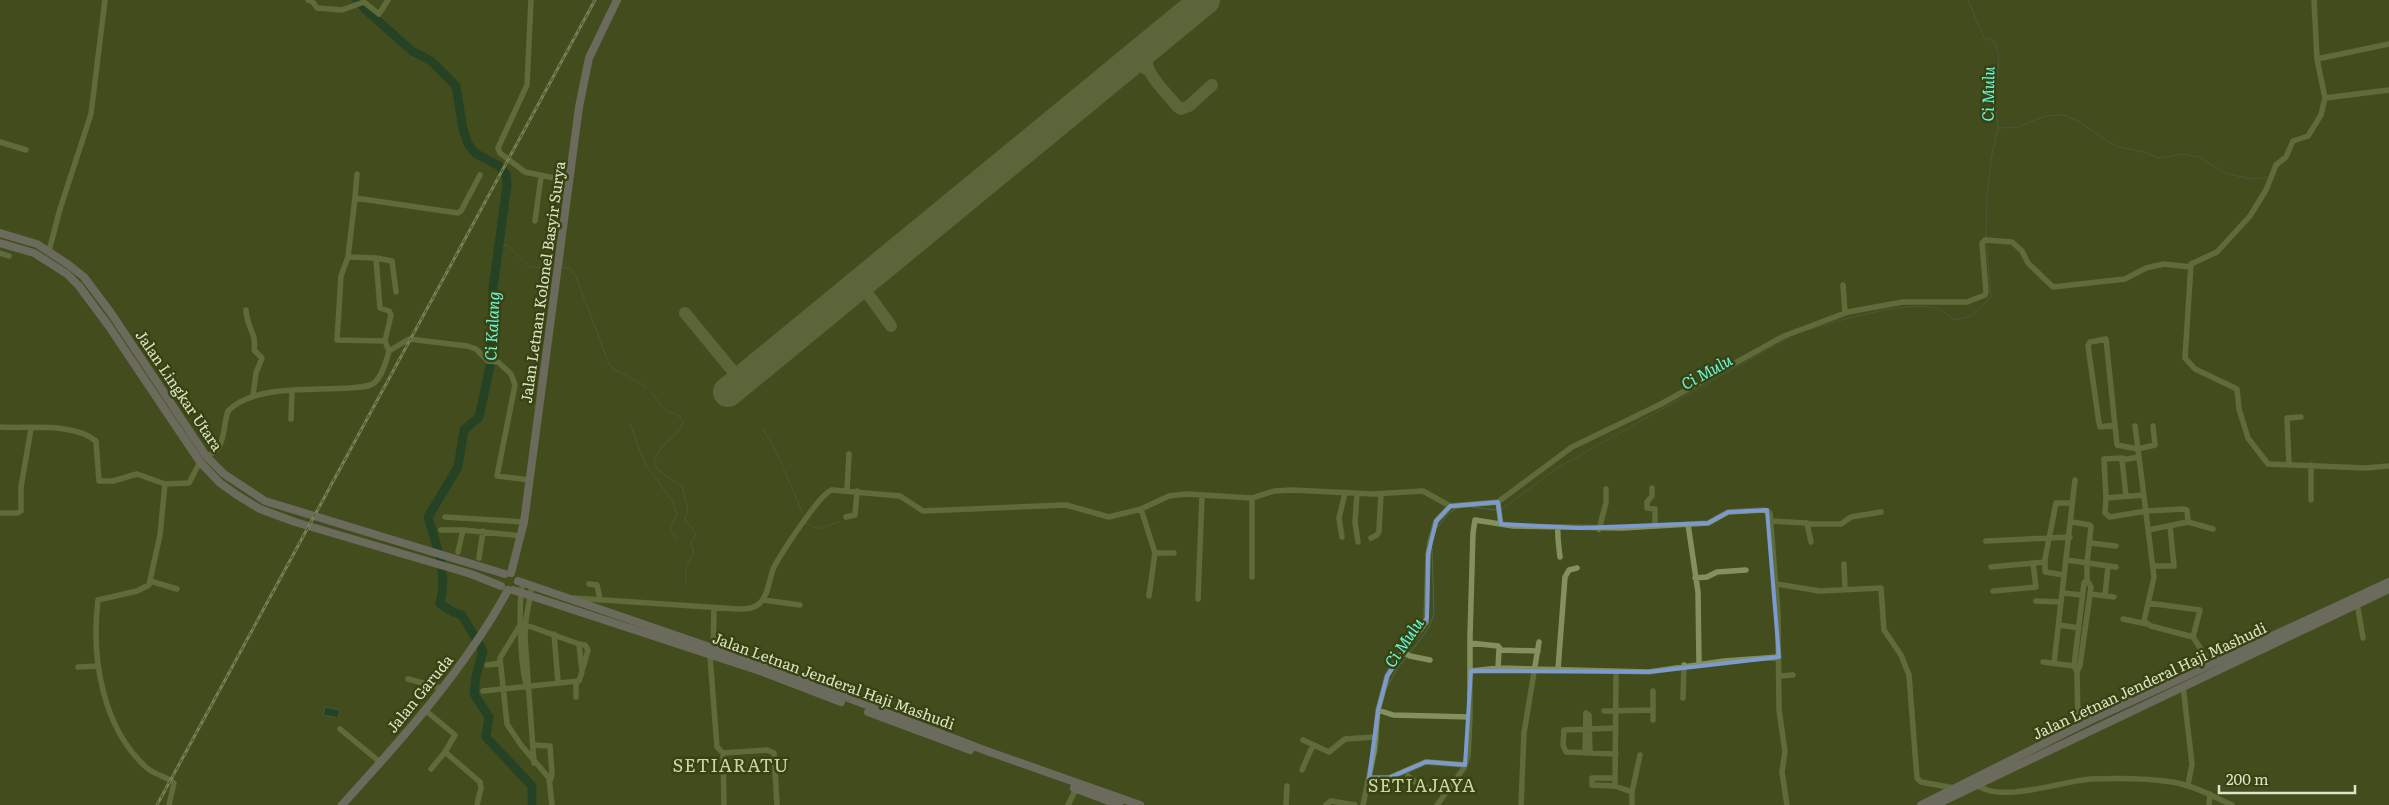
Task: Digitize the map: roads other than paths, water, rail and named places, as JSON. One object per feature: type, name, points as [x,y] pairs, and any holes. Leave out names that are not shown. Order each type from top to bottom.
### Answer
[{"type":"main road","name":"Jalan Letnan Kolonel Basyir Surya","points":[[510,590],[501,578],[508,574],[522,536],[579,107],[589,58],[618,0]]},
{"type":"main road","name":"Jalan Lingkar Utara","points":[[0,233],[11,235],[49,251],[84,277],[103,301],[206,456],[224,474],[254,495],[300,513],[429,551],[456,555],[508,574]]},
{"type":"main road","points":[[10,244],[11,235]]},
{"type":"main road","name":"Jalan Lingkar Utara","points":[[0,242],[34,253],[67,274],[96,308],[200,462],[220,484],[248,502],[295,522],[454,569],[510,590]]},
{"type":"main road","points":[[96,308],[103,301]]},
{"type":"main road","points":[[171,418],[178,413]]},
{"type":"main road","points":[[248,502],[254,495]]},
{"type":"main road","points":[[396,551],[399,542]]},
{"type":"main road","points":[[508,574],[516,577],[520,582],[510,590]]},
{"type":"main road","name":"Jalan Letnan Jenderal Haji Mashudi","points":[[520,582],[712,653],[764,669],[847,699],[1119,805]]},
{"type":"main road","name":"Jalan Letnan Jenderal Haji Mashudi","points":[[1921,805],[2095,718],[2211,666],[2389,582]]},
{"type":"main road","name":"Jalan Letnan Jenderal Haji Mashudi","points":[[1935,805],[2389,589]]},
{"type":"main road","name":"Jalan Letnan Jenderal Haji Mashudi","points":[[510,590],[662,635]]},
{"type":"main road","name":"Jalan Garuda","points":[[342,805],[425,710],[475,644],[510,590]]},
{"type":"main road","name":"Jalan Letnan Jenderal Haji Mashudi","points":[[764,669],[1076,789],[1140,805]]},
{"type":"street","points":[[49,251],[60,209],[91,114],[105,0]]},
{"type":"street","points":[[308,0],[313,2],[317,8],[338,10],[361,3],[379,14],[388,0]]},
{"type":"street","points":[[531,0],[527,85],[498,148],[500,153],[520,169],[541,177],[569,181]]},
{"type":"street","points":[[2314,0],[2317,59],[2325,98],[2320,118],[2307,137],[2293,141],[2286,157],[2276,166],[2266,190],[2250,216],[2217,252],[2195,261],[2190,267],[2186,361],[2213,380],[2237,389],[2239,409],[2248,438],[2262,459],[2268,464],[2365,468],[2389,466]]},
{"type":"street","points":[[2317,59],[2389,44]]},
{"type":"street","points":[[2325,98],[2389,90]]},
{"type":"street","points":[[0,142],[26,150]]},
{"type":"street","points":[[357,174],[348,257],[341,276],[337,340],[385,341]]},
{"type":"street","points":[[355,198],[458,213],[462,211],[480,175]]},
{"type":"street","points":[[535,221],[541,177]]},
{"type":"street","points":[[763,600],[774,568],[806,516],[826,491],[846,490],[900,496],[923,511],[1066,505],[1075,506],[1099,515],[1117,516],[1142,510],[1169,496],[1186,494],[1252,498],[1274,491],[1381,494],[1422,491],[1437,497],[1450,506],[1498,502],[1572,447],[1661,404],[1778,339],[1845,313],[1903,302],[1967,302],[1978,299],[1985,295],[1986,291],[1982,243],[1987,240],[2012,242],[2022,251],[2028,263],[2053,287],[2125,279],[2146,268],[2164,264],[2190,267]]},
{"type":"street","points":[[0,254],[8,256]]},
{"type":"street","points":[[348,257],[376,258],[392,261],[396,292]]},
{"type":"street","points":[[376,258],[379,305],[381,310],[389,311],[392,315],[385,341],[389,351]]},
{"type":"street","points":[[1843,285],[1845,313]]},
{"type":"street","points":[[246,310],[247,325],[255,340],[254,350],[262,358],[256,373],[253,395]]},
{"type":"street","points":[[206,456],[212,454],[220,446],[228,412],[253,395],[372,385],[380,375],[389,351],[409,339],[467,346],[476,349],[488,361],[498,362],[511,374],[515,385],[497,476],[530,480]]},
{"type":"street","points":[[2115,425],[2100,427],[2088,346],[2090,342],[2106,339],[2115,425],[2117,445],[2138,449],[2155,445],[2152,426]]},
{"type":"street","points":[[291,419],[292,391]]},
{"type":"street","points":[[2288,465],[2287,418],[2300,417]]},
{"type":"street","points":[[2135,426],[2154,577],[2144,620],[2147,624]]},
{"type":"street","points":[[0,427],[66,430],[95,439],[98,478],[101,482],[113,481],[137,474],[165,484],[188,483],[200,462]]},
{"type":"street","points":[[0,513],[17,513],[21,511],[21,487],[31,429]]},
{"type":"street","points":[[846,490],[849,454]]},
{"type":"street","points":[[2140,457],[2104,459],[2106,514],[2110,517],[2146,511],[2184,509],[2187,510],[2188,522]]},
{"type":"street","points":[[2123,458],[2126,496]]},
{"type":"street","points":[[2311,465],[2311,500]]},
{"type":"street","points":[[2054,663],[2076,480]]},
{"type":"street","points":[[165,484],[160,535],[150,581],[147,586],[137,591],[99,599],[98,666],[107,704],[118,731],[147,768],[174,783],[169,805]]},
{"type":"street","points":[[1652,488],[1652,496],[1647,502],[1647,508],[1655,509],[1655,526]]},
{"type":"street","points":[[1599,529],[1606,503],[1606,489]]},
{"type":"street","points":[[846,517],[856,515],[857,492]]},
{"type":"street","points":[[1342,537],[1339,518],[1345,493]]},
{"type":"street","points":[[1357,494],[1355,522],[1358,542]]},
{"type":"street","points":[[1371,538],[1379,531],[1381,494]]},
{"type":"street","points":[[2106,498],[2144,494]]},
{"type":"street","points":[[1198,599],[1202,496]]},
{"type":"street","points":[[1252,498],[1252,577]]},
{"type":"street","points":[[1498,502],[1501,521]]},
{"type":"street","points":[[2064,575],[2046,572],[2045,562],[2048,536],[2056,502],[2072,503]]},
{"type":"street","points":[[1364,805],[1371,778],[1379,710],[1388,673],[1407,654],[1426,622],[1430,542],[1436,521],[1450,506]]},
{"type":"street","points":[[1142,510],[1155,553],[1149,596]]},
{"type":"street","points":[[1437,805],[1465,765],[1470,717],[1470,643],[1474,523],[1477,520],[1599,529],[1711,522],[1728,512],[1763,510],[1769,512],[1771,521],[1780,676],[1779,710],[1785,751],[1782,772],[1787,805]]},
{"type":"street","points":[[1771,521],[1841,524],[1851,517],[1882,512]]},
{"type":"street","points":[[445,518],[524,522]]},
{"type":"street","points":[[2072,522],[2091,525],[2087,563],[2087,580],[2090,585],[2090,594],[2076,669]]},
{"type":"street","points":[[2148,530],[2188,522],[2213,529]]},
{"type":"street","points":[[1688,524],[1699,612],[1700,664]]},
{"type":"street","points":[[1809,524],[1811,542]]},
{"type":"street","points":[[2153,566],[2174,566],[2170,526]]},
{"type":"street","points":[[1558,527],[1557,542],[1560,546],[1560,557]]},
{"type":"street","points":[[441,530],[483,531],[522,536]]},
{"type":"street","points":[[456,555],[463,530]]},
{"type":"street","points":[[479,558],[483,531]]},
{"type":"street","points":[[1986,542],[2048,536],[2070,537]]},
{"type":"street","points":[[2090,543],[2116,546]]},
{"type":"street","points":[[1155,553],[1174,553]]},
{"type":"street","points":[[2067,560],[2116,567]]},
{"type":"street","points":[[1991,567],[2045,562]]},
{"type":"street","points":[[1844,564],[1845,589]]},
{"type":"street","points":[[1994,591],[2036,587],[2033,564]]},
{"type":"street","points":[[2105,596],[2108,566]]},
{"type":"street","points":[[1558,668],[1565,577],[1569,570],[1577,568]]},
{"type":"street","points":[[1695,578],[1707,577],[1715,572],[1746,570]]},
{"type":"street","points":[[2078,727],[2076,669],[2082,595],[2084,583],[2087,580]]},
{"type":"street","points":[[150,581],[176,589]]},
{"type":"street","points":[[590,584],[597,585],[600,599]]},
{"type":"street","points":[[1776,584],[1810,590],[1878,587],[1882,589],[1884,630],[1901,655],[1910,680],[1917,778],[1921,782],[1954,788]]},
{"type":"street","points":[[532,586],[523,638],[534,745],[534,763]]},
{"type":"street","points":[[510,590],[524,626]]},
{"type":"street","points":[[2063,592],[2082,595]]},
{"type":"street","points":[[2090,594],[2114,597]]},
{"type":"street","points":[[564,597],[714,608],[750,608],[763,600],[800,605]]},
{"type":"street","points":[[2036,601],[2062,602]]},
{"type":"street","points":[[2148,603],[2200,610],[2193,636]]},
{"type":"street","points":[[2357,603],[2364,638]]},
{"type":"street","points":[[714,608],[712,653],[718,749],[723,753],[767,750],[774,753],[778,805]]},
{"type":"street","points":[[2123,619],[2193,636],[2211,666]]},
{"type":"street","points":[[2059,625],[2079,628]]},
{"type":"street","points":[[483,691],[580,680],[582,672],[579,644],[554,634],[524,626]]},
{"type":"street","points":[[524,626],[501,656],[502,689],[507,726],[534,763],[550,781]]},
{"type":"street","points":[[554,634],[558,682]]},
{"type":"street","points":[[512,640],[523,638]]},
{"type":"street","points":[[1521,805],[1524,738],[1539,642]]},
{"type":"street","points":[[1470,643],[1498,646],[1498,668]]},
{"type":"street","points":[[1499,650],[1538,651]]},
{"type":"street","points":[[1407,654],[1430,660]]},
{"type":"street","points":[[1471,671],[1498,668],[1536,670],[1558,668],[1616,672],[1665,670],[1684,665],[1779,657]]},
{"type":"street","points":[[2043,662],[2076,669]]},
{"type":"street","points":[[488,664],[500,663]]},
{"type":"street","points":[[1683,698],[1684,665]]},
{"type":"street","points":[[78,667],[98,666]]},
{"type":"street","points":[[1615,786],[1616,672]]},
{"type":"street","points":[[1780,676],[1793,675]]},
{"type":"street","points":[[408,678],[441,688]]},
{"type":"street","points":[[576,681],[576,697]]},
{"type":"street","points":[[2183,686],[2192,764],[2188,785]]},
{"type":"street","points":[[1653,692],[1653,720]]},
{"type":"street","points":[[2078,708],[2095,718]]},
{"type":"street","points":[[425,710],[455,735],[446,752],[431,769]]},
{"type":"street","points":[[1379,710],[1387,713],[1470,717]]},
{"type":"street","points":[[1604,711],[1653,710]]},
{"type":"street","points":[[1616,728],[1563,731],[1564,751],[1616,754]]},
{"type":"street","points":[[340,729],[380,762]]},
{"type":"street","points":[[1587,753],[1588,729]]},
{"type":"street","points":[[1303,740],[1329,752],[1345,739],[1375,735]]},
{"type":"street","points":[[534,745],[550,746],[552,805]]},
{"type":"street","points":[[1302,770],[1313,746]]},
{"type":"street","points":[[446,752],[480,782],[477,805]]},
{"type":"street","points":[[723,753],[724,805]]},
{"type":"street","points":[[1632,805],[1632,792],[1640,755]]},
{"type":"street","points":[[1371,778],[1388,778],[1426,762],[1465,765]]},
{"type":"street","points":[[1408,776],[1419,785],[1444,793]]},
{"type":"street","points":[[1615,778],[1597,778],[1592,781],[1592,784],[1615,786],[1632,792]]},
{"type":"street","points":[[1976,784],[1985,790],[2005,793],[2039,791],[2091,779],[2146,780],[2188,785],[2232,805]]},
{"type":"street","points":[[1286,805],[1287,786]]},
{"type":"street","points":[[1068,805],[1076,789]]},
{"type":"street","points":[[2209,805],[2210,794]]},
{"type":"street","points":[[1326,805],[1331,801],[1355,805]]},
{"type":"water","points":[[325,707],[340,710],[338,718],[323,715]]},
{"type":"waterway","name":"Ci Kalang","points":[[357,0],[412,51],[431,61],[456,86],[463,129],[468,144],[475,153],[499,166],[506,174],[507,185],[493,288],[492,357],[479,417],[464,430],[458,467],[428,517],[442,571],[443,582],[440,604],[462,615],[483,651],[476,676],[474,694],[489,717],[486,737],[532,786],[532,805]]},
{"type":"waterway","name":"Ci Mulu","points":[[1968,0],[1984,38],[1994,41],[1999,55],[1995,102],[1998,128],[1992,154],[1987,194],[1986,238]]},
{"type":"waterway","points":[[1999,128],[2019,127],[2045,116],[2064,115],[2080,122],[2117,146],[2147,153],[2159,158],[2183,154],[2199,157],[2227,174],[2253,179],[2268,177]]},
{"type":"waterway","name":"Ci Mulu","points":[[1808,330],[1872,313],[1908,307],[1924,306],[1936,308],[1955,320],[1971,316],[1991,297],[1986,242]]},
{"type":"waterway","points":[[500,246],[507,245],[530,267],[551,268]]},
{"type":"waterway","points":[[562,267],[571,269],[576,277],[609,364],[618,372],[646,388]]},
{"type":"waterway","name":"Ci Mulu","points":[[1500,510],[1559,467],[1790,337]]},
{"type":"waterway","points":[[652,393],[666,411],[678,415],[683,422],[678,431],[661,449],[654,463],[659,471],[682,486],[688,510],[685,519],[696,534],[691,543],[694,553],[686,566],[686,582]]},
{"type":"waterway","points":[[630,424],[645,464],[673,502],[677,515],[671,524],[671,532],[678,541]]},
{"type":"waterway","points":[[763,429],[777,454],[803,514]]},
{"type":"waterway","name":"Ci Mulu","points":[[1471,507],[1496,510]]},
{"type":"waterway","name":"Ci Mulu","points":[[1437,528],[1448,514],[1457,508]]},
{"type":"waterway","points":[[805,523],[819,529],[839,522]]},
{"type":"waterway","name":"Ci Mulu","points":[[1409,654],[1428,629],[1434,614],[1432,548]]},
{"type":"waterway","name":"Ci Mulu","points":[[1386,689],[1398,667],[1407,657]]},
{"type":"waterway","name":"Ci Mulu","points":[[1372,775],[1379,730]]},
{"type":"railway","points":[[157,805],[595,0]]},
{"type":"district","name":"SETIARATU","points":[[731,764]]},
{"type":"district","name":"SETIAJAYA","points":[[1422,784]]}]
